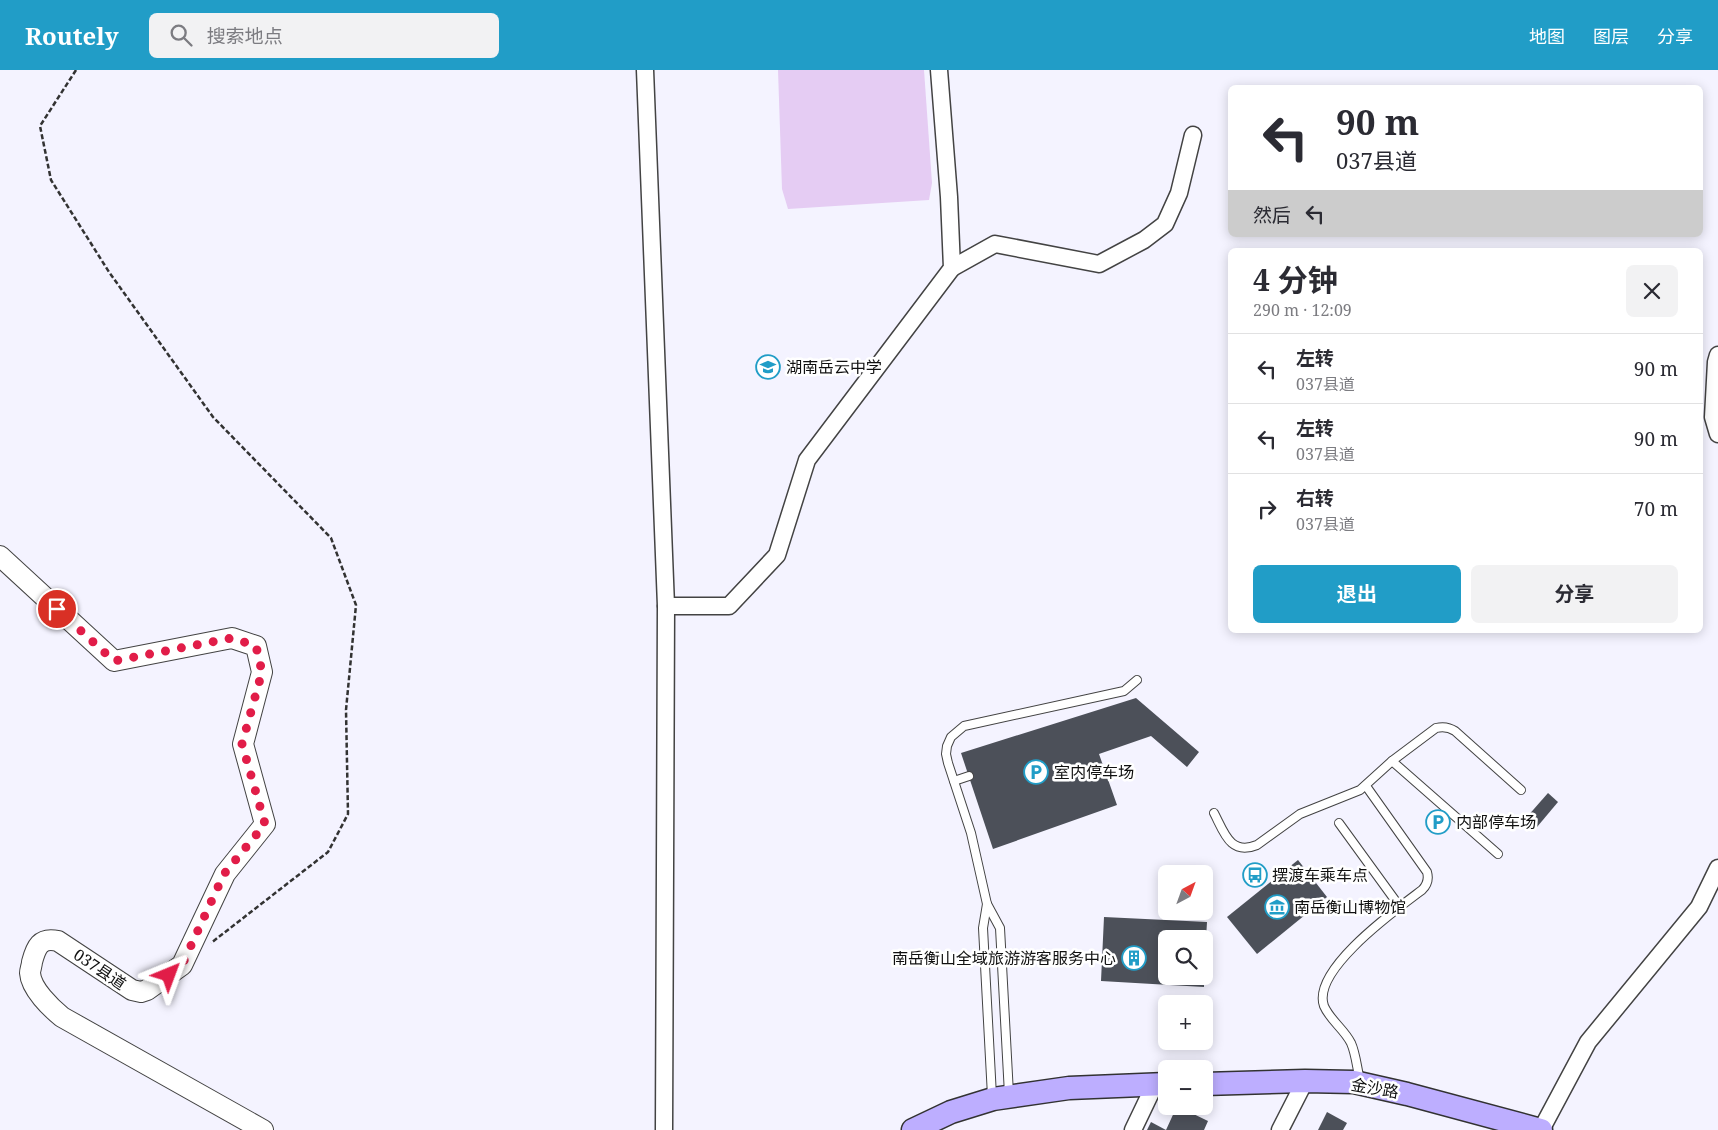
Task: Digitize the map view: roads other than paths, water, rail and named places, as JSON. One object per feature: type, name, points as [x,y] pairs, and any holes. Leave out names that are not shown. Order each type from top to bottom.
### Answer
[{"type":"main road","name":"金沙路","points":[[1213,1084],[1306,1081],[1361,1084],[1407,1094],[1541,1130]]},
{"type":"main road","points":[[913,1130],[952,1112],[1001,1097],[1069,1088],[1158,1084]]},
{"type":"street","points":[[645,70],[666,606],[664,1130]]},
{"type":"street","points":[[939,70],[949,198],[952,268]]},
{"type":"street","points":[[666,606],[729,606],[777,555],[807,460],[952,268],[995,244],[1099,264],[1144,240],[1165,224],[1179,193],[1192,136]]},
{"type":"street","points":[[1718,355],[1713,417],[1718,434]]},
{"type":"street","name":"037县道","points":[[0,556],[114,661],[232,638],[256,646],[262,672],[242,744],[265,824],[224,874],[182,965],[147,990],[140,992],[132,990],[58,941],[50,939],[36,948],[30,974],[39,993],[50,1008],[62,1017],[263,1130]]},
{"type":"street","points":[[1541,1130],[1588,1042],[1699,907],[1718,868]]},
{"type":"street","points":[[1280,1130],[1306,1081]]},
{"type":"street","points":[[1133,1130],[1158,1087]]},
{"type":"lane","points":[[1001,1097],[1000,928],[987,904],[971,833],[948,763],[947,746],[951,737],[964,726],[1124,691],[1137,680]]},
{"type":"lane","points":[[1214,813],[1227,839],[1234,846],[1250,848],[1300,814],[1360,790],[1392,761],[1436,728],[1446,727],[1455,731],[1521,790]]},
{"type":"lane","points":[[1392,761],[1498,854]]},
{"type":"lane","points":[[954,781],[969,776]]},
{"type":"lane","points":[[1361,1084],[1351,1043],[1328,1014],[1322,994],[1327,982],[1340,963],[1358,942],[1424,888],[1428,881],[1428,875],[1366,786]]},
{"type":"lane","points":[[1339,824],[1400,907]]},
{"type":"lane","points":[[987,904],[983,928],[1001,1097]]},
{"type":"place","name":"湖南岳云中学","points":[[768,367]]},
{"type":"place","name":"室内停车场","points":[[1036,772]]},
{"type":"place","name":"内部停车场","points":[[1438,822]]},
{"type":"place","name":"摆渡车乘车点","points":[[1255,875]]},
{"type":"place","name":"南岳衡山博物馆","points":[[1277,907]]},
{"type":"place","name":"南岳衡山全域旅游游客服务中心","points":[[1134,958]]}]
